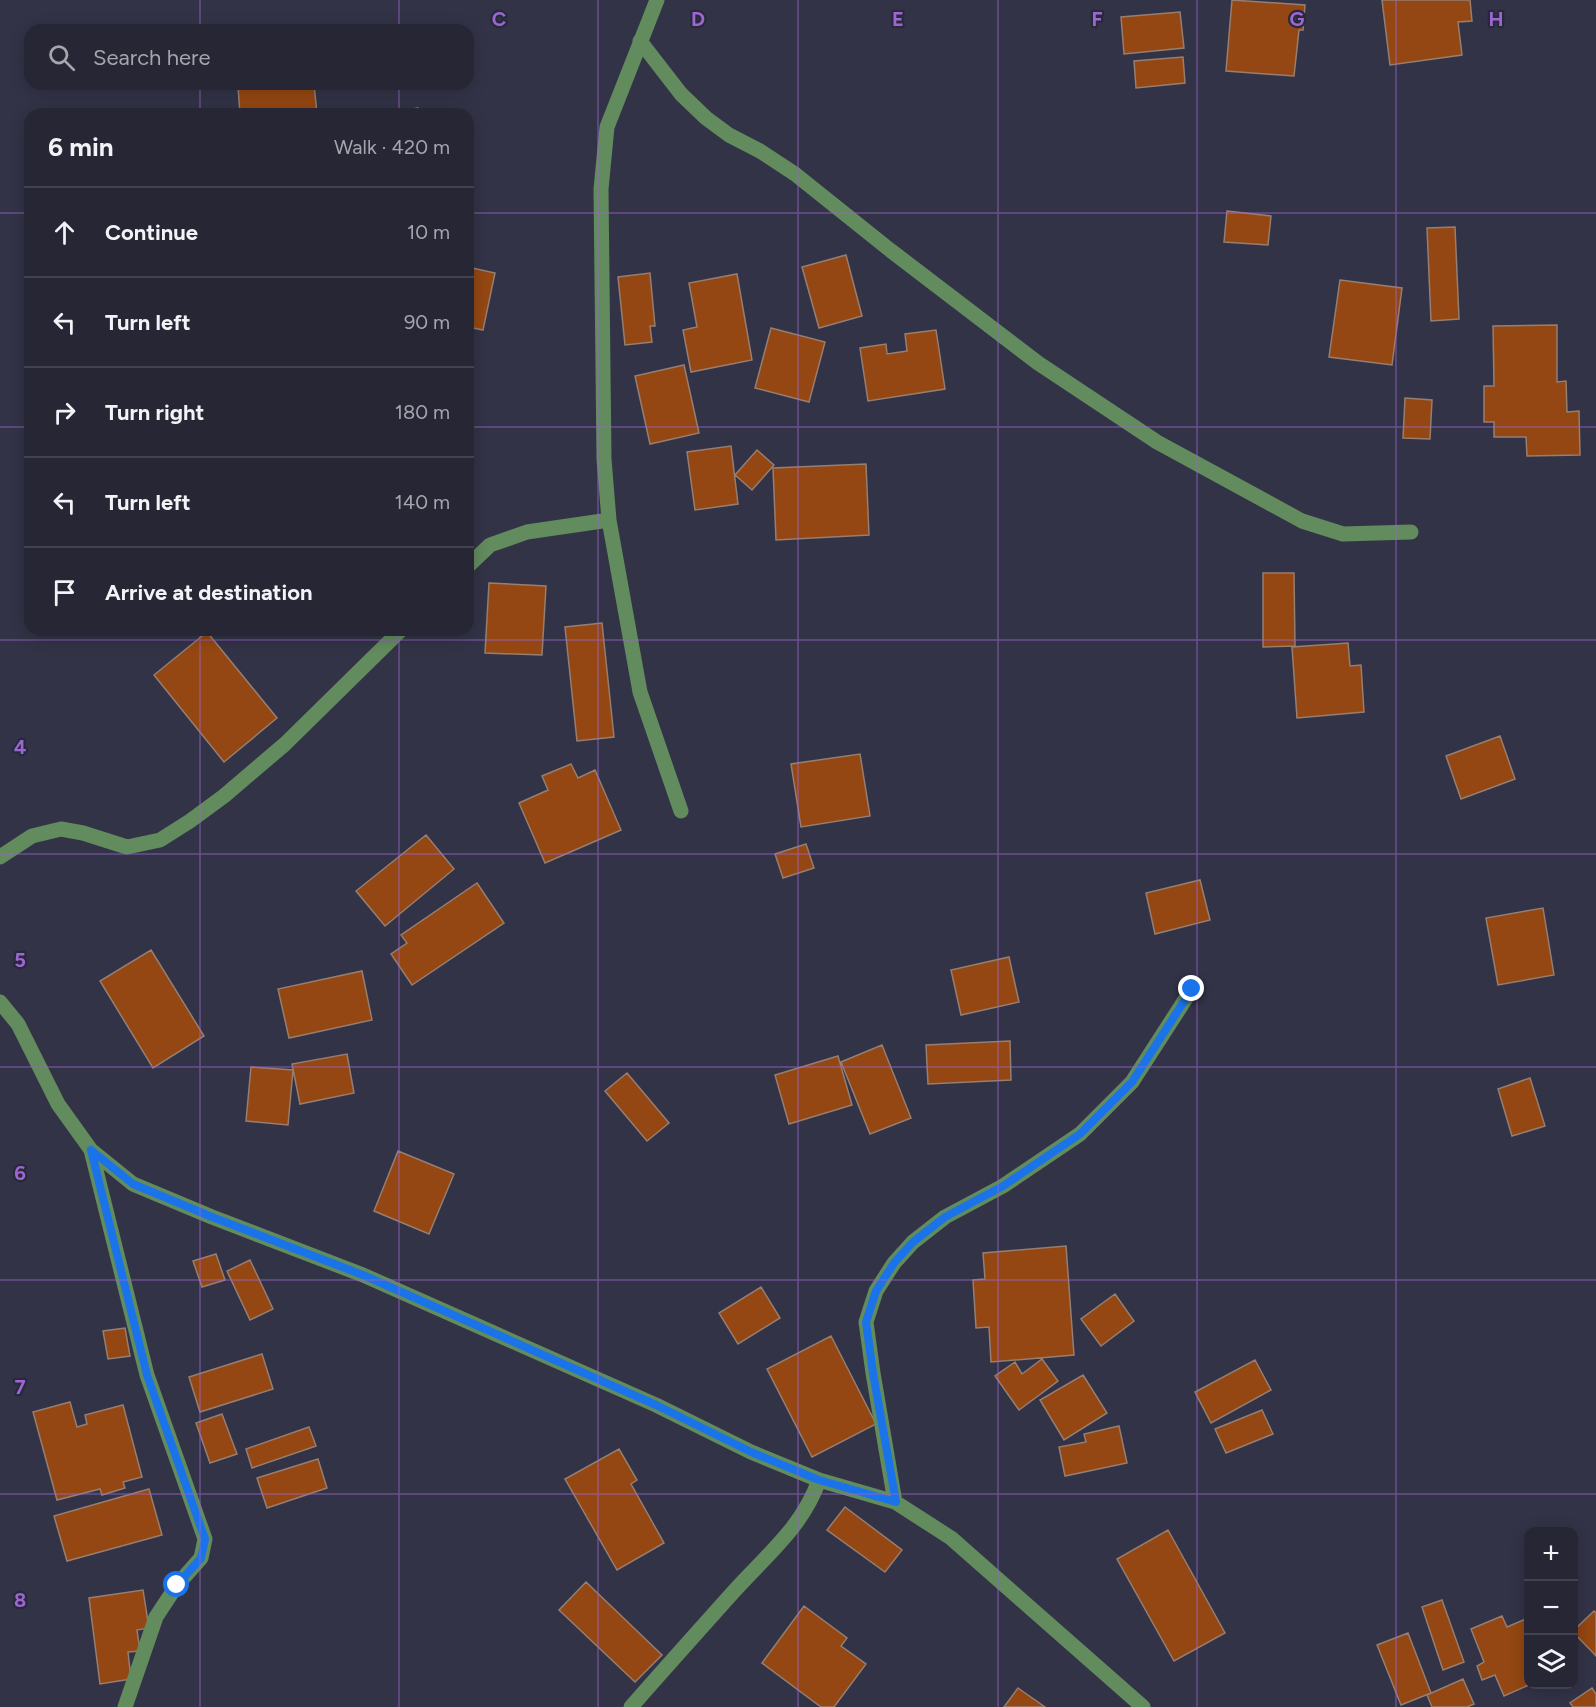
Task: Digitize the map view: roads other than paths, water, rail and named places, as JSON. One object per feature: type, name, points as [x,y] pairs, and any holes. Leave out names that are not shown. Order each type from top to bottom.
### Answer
[{"type":"street","points":[[657,0],[607,127],[601,189],[604,448],[609,520],[640,692],[681,811]]},
{"type":"street","points":[[640,41],[681,94],[706,118],[729,135],[760,151],[795,174],[1038,363],[1157,442],[1302,521],[1343,534],[1411,532]]},
{"type":"street","points":[[474,560],[490,545],[527,532],[609,520]]},
{"type":"street","points":[[0,857],[32,836],[61,829],[83,833],[127,847],[160,840],[224,796],[285,744],[395,636]]},
{"type":"street","points":[[896,1502],[866,1322],[876,1291],[894,1263],[913,1242],[945,1217],[1003,1186],[1080,1134],[1132,1082],[1192,989]]},
{"type":"street","points":[[0,1002],[18,1024],[58,1104],[91,1150],[133,1184],[363,1275],[656,1405],[751,1452],[819,1480],[896,1502],[951,1538],[1143,1707]]},
{"type":"street","points":[[91,1150],[147,1375],[205,1539],[201,1558],[177,1585],[156,1617],[125,1707]]},
{"type":"street","points":[[632,1707],[734,1591],[797,1524],[812,1500],[819,1480]]}]
